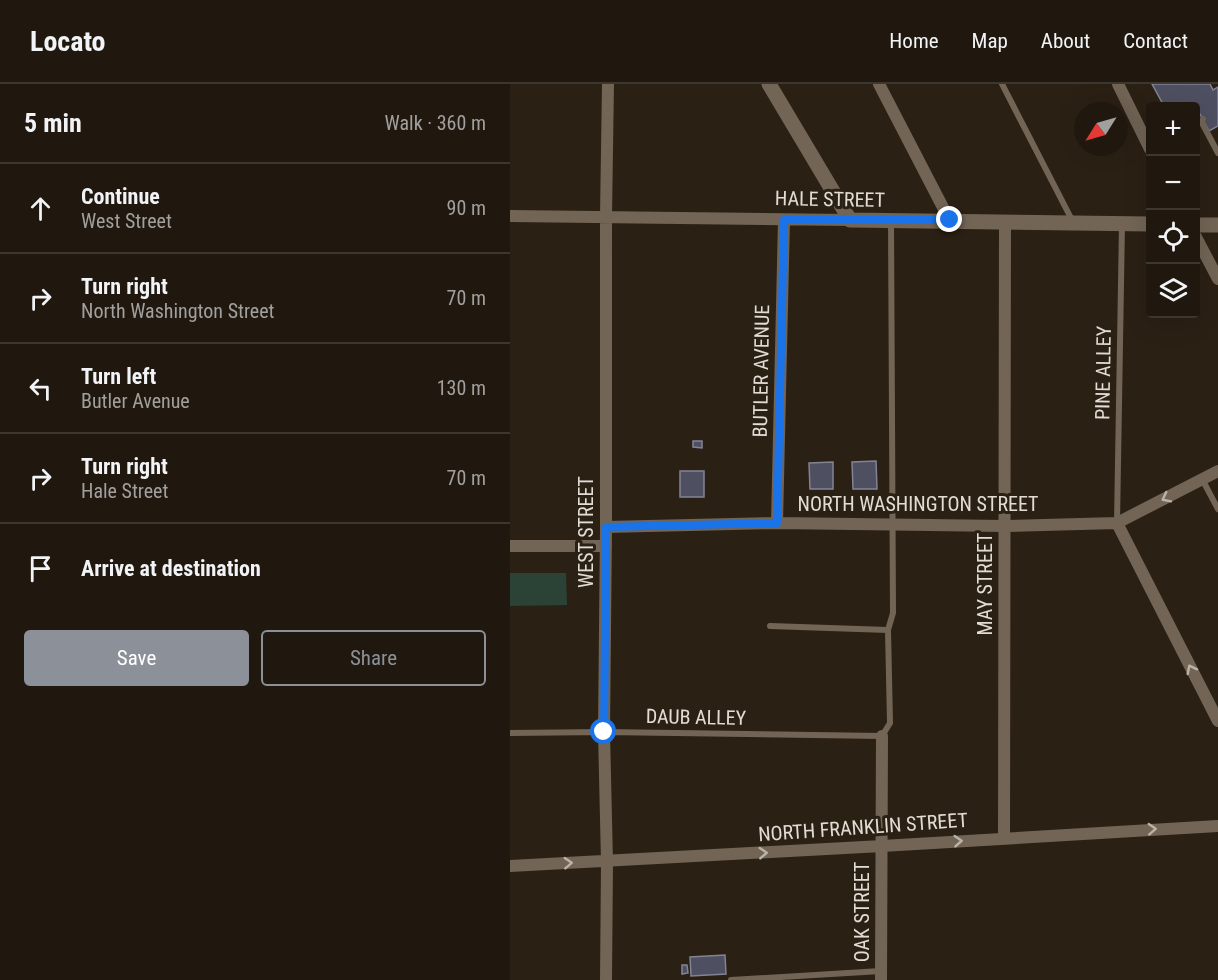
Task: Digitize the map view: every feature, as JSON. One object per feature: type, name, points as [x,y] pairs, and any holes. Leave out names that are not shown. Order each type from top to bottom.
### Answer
[{"type":"street","name":"WEST STREET","points":[[606,980],[607,862],[604,732],[608,84]]},
{"type":"street","points":[[769,84],[850,220]]},
{"type":"street","points":[[879,84],[950,220]]},
{"type":"street","points":[[1118,84],[1146,140]]},
{"type":"street","name":"HALE STREET","points":[[510,216],[1146,224]]},
{"type":"street","name":"BUTLER AVENUE","points":[[777,523],[784,220]]},
{"type":"street","name":"MAY STREET","points":[[1004,838],[1005,222]]},
{"type":"street","points":[[1200,225],[1218,225]]},
{"type":"street","points":[[1200,245],[1218,279]]},
{"type":"street","name":"NORTH WASHINGTON STREET","points":[[606,527],[777,523],[1005,526],[1117,523],[1218,471]]},
{"type":"street","points":[[1117,523],[1218,721]]},
{"type":"street","points":[[510,546],[606,546]]},
{"type":"street","name":"OAK STREET","points":[[881,976],[882,736]]},
{"type":"street","name":"NORTH FRANKLIN STREET","points":[[510,866],[1218,826]]},
{"type":"lane","points":[[1002,84],[1074,223]]},
{"type":"lane","points":[[1203,119],[1200,121],[1218,153]]},
{"type":"lane","points":[[882,736],[890,723],[888,630],[893,613],[891,220]]},
{"type":"lane","name":"PINE ALLEY","points":[[1117,523],[1122,224]]},
{"type":"lane","points":[[1202,479],[1218,509]]},
{"type":"lane","points":[[770,626],[888,630]]},
{"type":"lane","name":"DAUB ALLEY","points":[[510,733],[882,736]]},
{"type":"lane","points":[[731,980],[881,976]]},
{"type":"green space","points":[[510,573],[566,573],[567,605],[510,606]]},
{"type":"building","points":[[1152,84],[1210,84],[1213,90],[1218,87],[1218,126],[1209,131],[1200,114],[1200,102],[1162,102]]},
{"type":"building","points":[[693,441],[702,441],[702,448],[693,447]]},
{"type":"building","points":[[876,461],[877,489],[853,489],[852,462]]},
{"type":"building","points":[[833,462],[833,489],[810,489],[809,463]]},
{"type":"building","points":[[680,471],[704,471],[704,497],[680,497]]},
{"type":"building","points":[[725,955],[726,974],[691,976],[690,957]]},
{"type":"building","points":[[682,965],[687,965],[688,973],[682,974]]},
{"type":"route","points":[[604,732],[606,527],[777,523],[784,220],[950,220]]}]
